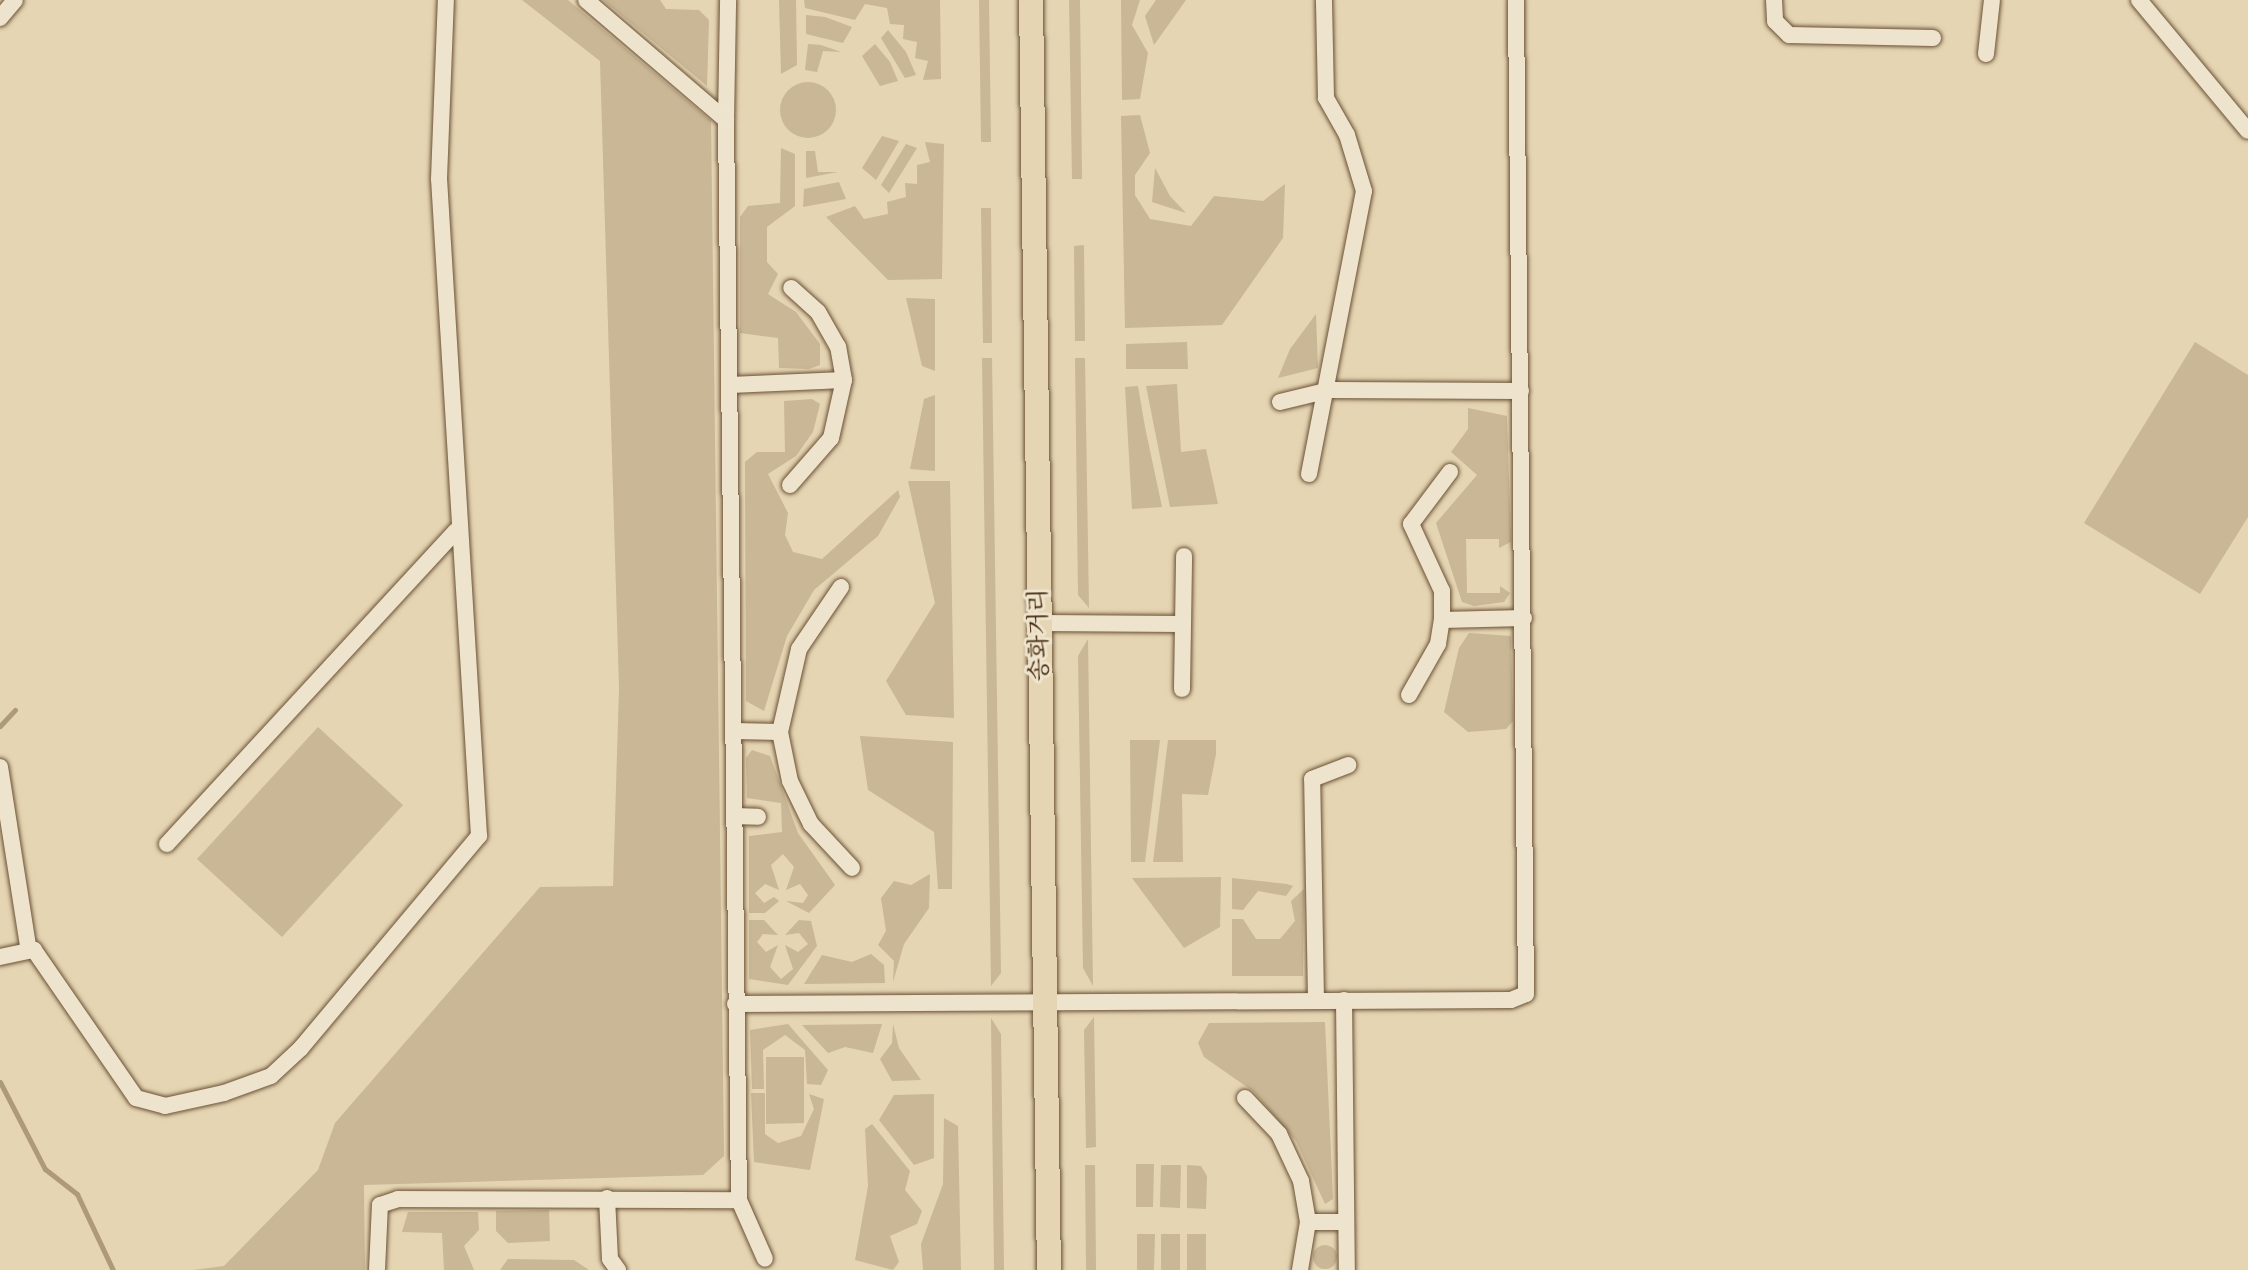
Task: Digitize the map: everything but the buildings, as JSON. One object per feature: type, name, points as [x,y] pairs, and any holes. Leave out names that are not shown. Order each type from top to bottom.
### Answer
[{"type":"main road","name":"송화거리","points":[[1031,0],[1049,1270]]},
{"type":"street","points":[[0,18],[15,0]]},
{"type":"street","points":[[0,767],[28,946],[136,1098],[149,1105],[224,1093],[271,1076],[301,1048],[479,836],[456,531],[439,179],[446,0]]},
{"type":"street","points":[[586,0],[726,120]]},
{"type":"street","points":[[728,0],[726,120],[739,1200],[765,1259]]},
{"type":"street","points":[[1309,474],[1330,390],[1337,303],[1364,191],[1347,135],[1326,98],[1324,0]]},
{"type":"street","points":[[735,1004],[1511,1000],[1526,994],[1516,0]]},
{"type":"street","points":[[1774,0],[1775,21],[1789,35],[1933,38]]},
{"type":"street","points":[[1986,54],[1992,0]]},
{"type":"street","points":[[2139,0],[2248,131]]},
{"type":"street","points":[[790,485],[831,438],[844,380],[832,335],[791,288]]},
{"type":"street","points":[[730,385],[844,380]]},
{"type":"street","points":[[1280,402],[1330,390],[1521,391]]},
{"type":"street","points":[[1409,695],[1438,644],[1442,620],[1442,591],[1411,524],[1450,472]]},
{"type":"street","points":[[167,844],[456,531]]},
{"type":"street","points":[[1182,689],[1184,556]]},
{"type":"street","points":[[841,587],[799,649],[780,732],[790,781],[811,824],[852,868]]},
{"type":"street","points":[[1442,620],[1524,618]]},
{"type":"street","points":[[1041,623],[1183,624]]},
{"type":"street","points":[[734,731],[780,732]]},
{"type":"street","points":[[1316,1000],[1312,779],[1348,765]]},
{"type":"street","points":[[734,816],[758,817]]},
{"type":"street","points":[[0,957],[28,946]]},
{"type":"street","points":[[1344,1000],[1347,1270]]},
{"type":"street","points":[[1245,1098],[1279,1134],[1301,1181],[1308,1222],[1300,1270]]},
{"type":"street","points":[[607,1198],[610,1259],[618,1270]]},
{"type":"street","points":[[377,1270],[380,1205],[398,1199],[739,1200]]},
{"type":"street","points":[[1308,1222],[1346,1222]]},
{"type":"shaded area","points":[[522,0],[568,0],[711,121],[724,1156],[703,1175],[364,1185],[365,1270],[193,1270],[224,1266],[318,1170],[335,1123],[540,887],[613,886],[619,688],[600,61]]},
{"type":"shaded area","points":[[603,0],[660,0],[666,9],[699,10],[709,20],[707,86]]},
{"type":"shaded area","points":[[779,0],[796,0],[797,65],[781,74]]},
{"type":"shaded area","points":[[804,0],[940,0],[941,79],[923,80],[928,61],[915,58],[917,42],[903,39],[904,25],[890,24],[887,8],[865,4],[855,20],[805,8]]},
{"type":"shaded area","points":[[979,0],[989,0],[991,142],[981,142]]},
{"type":"shaded area","points":[[1069,0],[1080,0],[1082,179],[1072,179]]},
{"type":"shaded area","points":[[1121,0],[1140,0],[1132,25],[1148,53],[1140,99],[1122,100]]},
{"type":"shaded area","points":[[1156,0],[1186,0],[1154,45],[1145,16]]},
{"type":"shaded area","points":[[806,15],[825,17],[852,27],[843,43],[806,34]]},
{"type":"shaded area","points":[[888,30],[906,52],[916,75],[905,78],[881,38]]},
{"type":"shaded area","points":[[808,44],[841,52],[823,51],[817,72],[805,70]]},
{"type":"shaded area","points":[[875,44],[890,62],[898,81],[880,86],[862,56]]},
{"type":"shaded area","points":[[808,82],[828,90],[836,110],[828,130],[808,138],[788,130],[780,110],[788,90]]},
{"type":"shaded area","points":[[1140,115],[1150,153],[1135,175],[1135,195],[1150,219],[1191,226],[1214,196],[1263,201],[1285,184],[1283,238],[1222,325],[1125,328],[1121,116]]},
{"type":"shaded area","points":[[882,136],[899,141],[876,180],[862,168]]},
{"type":"shaded area","points":[[925,142],[944,144],[942,279],[888,280],[826,217],[855,206],[864,219],[888,214],[887,202],[906,197],[905,183],[917,184],[917,165],[930,162]]},
{"type":"shaded area","points":[[906,144],[917,148],[889,193],[881,185]]},
{"type":"shaded area","points":[[781,148],[795,154],[795,206],[767,227],[767,262],[778,274],[768,294],[796,312],[820,344],[820,365],[809,369],[779,368],[778,338],[740,333],[740,217],[748,206],[780,203]]},
{"type":"shaded area","points":[[806,151],[815,151],[818,172],[838,172],[806,178]]},
{"type":"shaded area","points":[[1155,168],[1170,196],[1186,213],[1152,202]]},
{"type":"shaded area","points":[[839,182],[846,199],[803,207],[804,189]]},
{"type":"shaded area","points":[[981,208],[991,208],[992,343],[983,343]]},
{"type":"shaded area","points":[[1084,245],[1085,341],[1075,341],[1074,246]]},
{"type":"shaded area","points":[[906,298],[935,299],[935,371],[922,366]]},
{"type":"shaded area","points":[[1316,314],[1318,368],[1278,378],[1290,349]]},
{"type":"shaded area","points":[[1187,342],[1188,369],[1126,369],[1126,344]]},
{"type":"shaded area","points":[[2195,342],[2248,375],[2248,517],[2200,594],[2084,523]]},
{"type":"shaded area","points":[[982,358],[992,358],[1001,973],[991,986]]},
{"type":"shaded area","points":[[1075,358],[1085,358],[1089,608],[1078,595]]},
{"type":"shaded area","points":[[1177,384],[1181,452],[1206,449],[1218,504],[1170,507],[1146,386]]},
{"type":"shaded area","points":[[1138,386],[1162,507],[1132,509],[1125,387]]},
{"type":"shaded area","points":[[935,395],[935,471],[910,469],[924,399]]},
{"type":"shaded area","points":[[812,399],[820,404],[813,432],[796,456],[768,474],[788,513],[785,535],[793,552],[822,559],[898,490],[900,497],[878,536],[814,590],[787,636],[764,711],[746,701],[745,462],[757,452],[785,452],[784,401]]},
{"type":"shaded area","points":[[1468,408],[1507,416],[1511,542],[1499,548],[1499,539],[1466,539],[1467,593],[1500,593],[1500,586],[1510,593],[1504,602],[1474,606],[1462,602],[1436,523],[1477,475],[1451,452],[1468,429]]},
{"type":"shaded area","points":[[908,481],[950,481],[954,718],[906,715],[886,681],[935,603]]},
{"type":"shaded area","points":[[1469,633],[1511,636],[1513,721],[1506,729],[1468,732],[1444,712],[1459,648]]},
{"type":"shaded area","points":[[1088,639],[1093,986],[1083,968],[1078,656]]},
{"type":"shaded area","points":[[318,727],[403,805],[282,937],[197,859]]},
{"type":"shaded area","points":[[860,736],[953,742],[952,889],[938,889],[934,832],[868,790]]},
{"type":"shaded area","points":[[1130,740],[1160,740],[1145,862],[1131,862]]},
{"type":"shaded area","points":[[1168,740],[1216,740],[1216,754],[1208,795],[1182,794],[1183,862],[1153,862]]},
{"type":"shaded area","points":[[752,750],[770,756],[798,833],[835,885],[809,913],[786,901],[803,903],[808,895],[800,884],[786,890],[794,867],[783,854],[771,865],[779,890],[765,884],[755,893],[764,903],[774,897],[779,901],[765,913],[749,913],[749,836],[782,832],[781,803],[747,798],[746,758]]},
{"type":"shaded area","points":[[930,874],[929,908],[904,944],[893,982],[894,961],[878,945],[886,931],[881,898],[894,881],[911,885]]},
{"type":"shaded area","points":[[1221,877],[1220,927],[1184,948],[1132,878]]},
{"type":"shaded area","points":[[1232,878],[1293,886],[1286,896],[1258,891],[1243,910],[1232,909]]},
{"type":"shaded area","points":[[1304,889],[1303,976],[1232,976],[1232,919],[1243,919],[1256,939],[1280,939],[1295,921],[1291,901]]},
{"type":"shaded area","points":[[749,920],[764,920],[778,935],[763,934],[757,942],[766,952],[778,945],[770,967],[781,979],[793,969],[785,945],[798,952],[808,944],[799,933],[785,935],[799,920],[811,921],[817,946],[788,985],[749,979]]},
{"type":"shaded area","points":[[871,954],[884,965],[885,983],[804,984],[822,955],[852,962]]},
{"type":"shaded area","points":[[1094,1017],[1096,1147],[1086,1148],[1084,1030]]},
{"type":"shaded area","points":[[991,1018],[1001,1034],[1004,1270],[994,1270]]},
{"type":"shaded area","points":[[1325,1022],[1333,1199],[1325,1204],[1296,1141],[1254,1092],[1204,1057],[1198,1043],[1209,1023]]},
{"type":"shaded area","points":[[788,1024],[828,1070],[821,1085],[807,1084],[805,1050],[785,1035],[763,1050],[764,1089],[752,1089],[750,1030]]},
{"type":"shaded area","points":[[882,1024],[873,1053],[845,1047],[828,1053],[802,1025]]},
{"type":"shaded area","points":[[893,1024],[899,1048],[921,1080],[892,1081],[880,1059],[892,1043]]},
{"type":"shaded area","points":[[766,1057],[804,1057],[804,1123],[766,1124]]},
{"type":"shaded area","points":[[751,1093],[765,1093],[765,1134],[778,1143],[801,1136],[814,1109],[809,1094],[824,1099],[810,1170],[754,1162]]},
{"type":"shaded area","points":[[934,1094],[934,1158],[914,1165],[879,1120],[894,1095]]},
{"type":"shaded area","points":[[944,1118],[958,1126],[961,1270],[923,1270],[921,1244],[943,1184]]},
{"type":"shaded area","points":[[872,1124],[910,1171],[905,1190],[922,1211],[917,1224],[890,1236],[899,1262],[893,1270],[855,1260],[868,1186],[865,1129]]},
{"type":"shaded area","points":[[1136,1164],[1154,1164],[1153,1207],[1136,1207]]},
{"type":"shaded area","points":[[1085,1165],[1095,1165],[1096,1270],[1086,1270]]},
{"type":"shaded area","points":[[1161,1165],[1181,1165],[1180,1208],[1160,1207]]},
{"type":"shaded area","points":[[1187,1165],[1201,1166],[1207,1176],[1206,1209],[1187,1208]]},
{"type":"shaded area","points":[[549,1210],[550,1241],[508,1243],[496,1231],[496,1211]]},
{"type":"shaded area","points":[[408,1212],[478,1212],[479,1230],[464,1246],[474,1270],[444,1270],[442,1233],[402,1232]]},
{"type":"shaded area","points":[[1137,1234],[1155,1234],[1154,1270],[1137,1270]]},
{"type":"shaded area","points":[[1161,1234],[1180,1234],[1180,1270],[1161,1270]]},
{"type":"shaded area","points":[[1187,1234],[1206,1234],[1206,1270],[1187,1270]]},
{"type":"shaded area","points":[[1325,1245],[1334,1248],[1337,1257],[1334,1266],[1325,1269],[1316,1266],[1313,1257],[1316,1248]]},
{"type":"shaded area","points":[[508,1259],[574,1260],[589,1270],[500,1270]]},
{"type":"waterway","points":[[0,726],[15,710]]},
{"type":"waterway","points":[[0,1082],[45,1169],[77,1194],[113,1270]]}]
